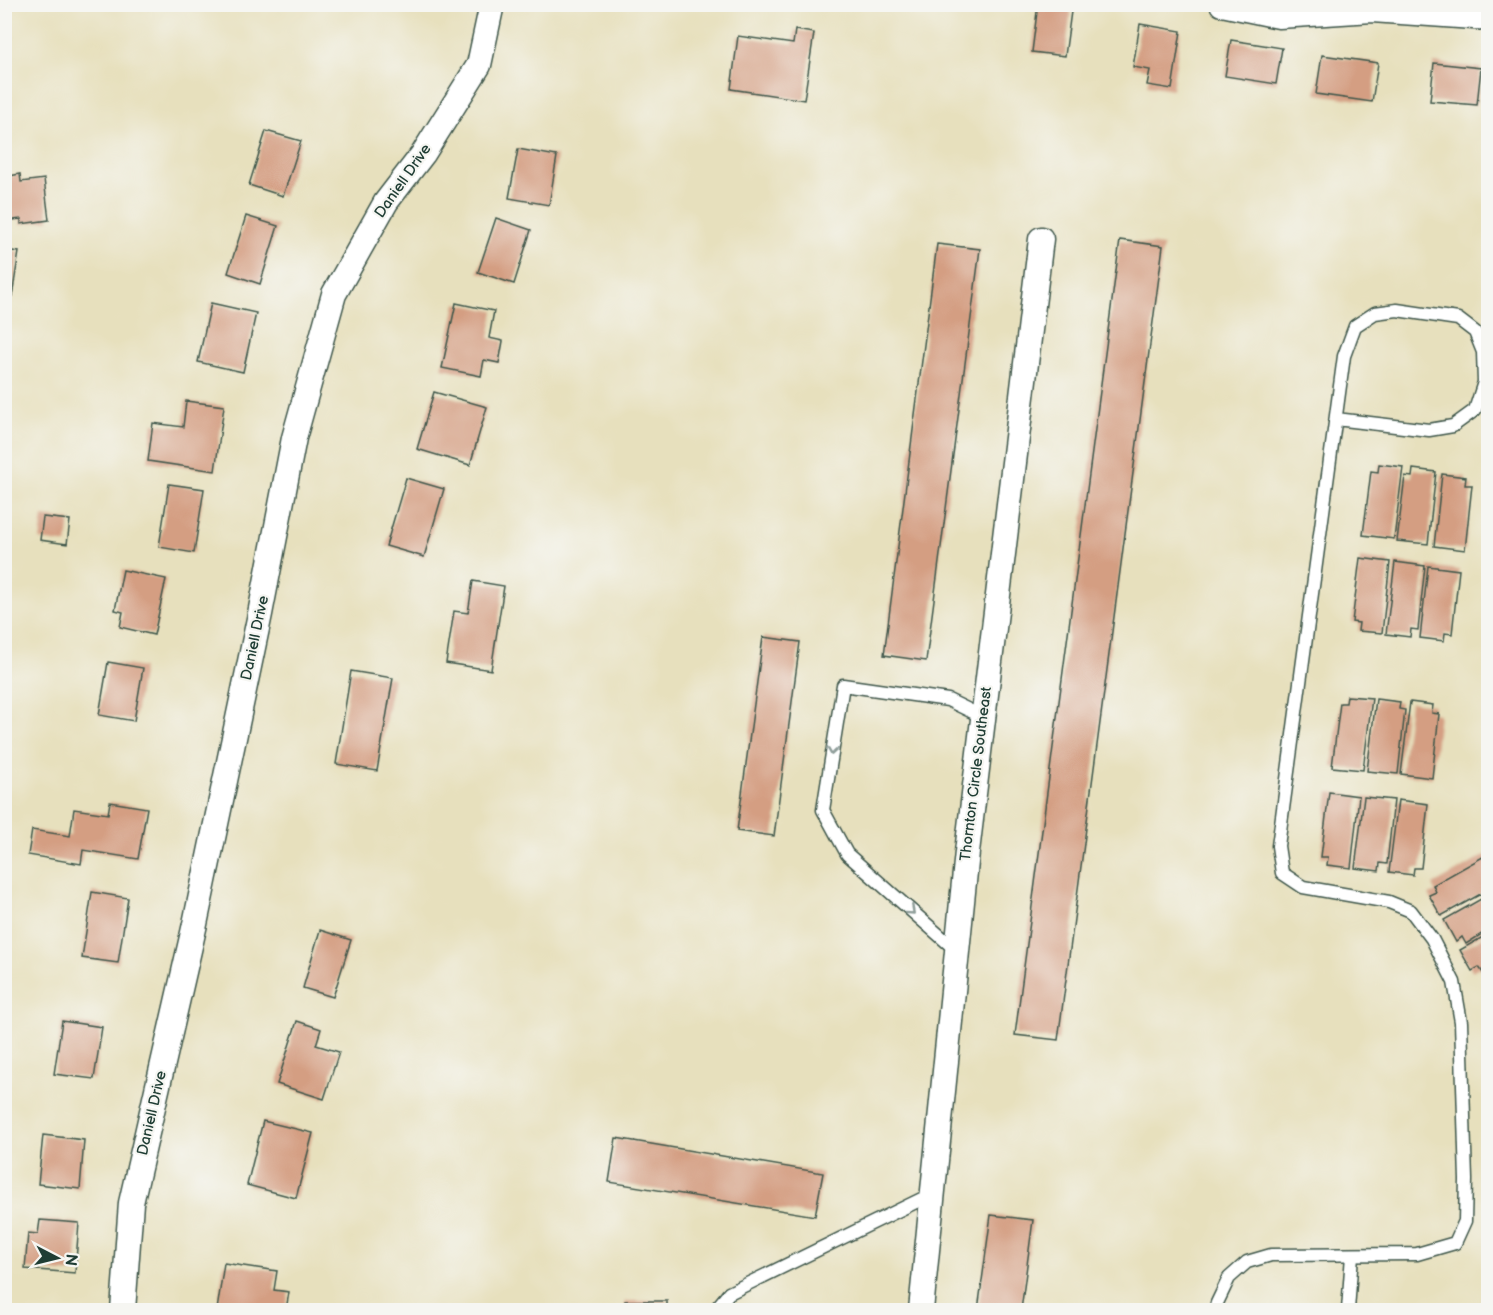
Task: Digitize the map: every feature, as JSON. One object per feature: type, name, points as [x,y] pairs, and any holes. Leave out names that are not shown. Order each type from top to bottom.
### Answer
[{"type":"street","name":"Daniell Drive","points":[[123,1311],[131,1203],[195,924],[260,614],[294,438],[334,294],[386,202],[423,154],[479,65],[492,4]]},
{"type":"street","points":[[1222,4],[1279,16],[1373,8],[1488,18]]},
{"type":"street","name":"Thornton Circle Southeast","points":[[921,1311],[967,852],[1041,239]]},
{"type":"lane","points":[[1215,1311],[1216,1303],[1229,1278],[1247,1262],[1271,1255],[1417,1254],[1455,1243],[1465,1221],[1466,1180],[1461,1022],[1454,982],[1432,939],[1411,911],[1389,902],[1303,887],[1282,873],[1278,846],[1344,356],[1355,327],[1375,313],[1397,310],[1458,319],[1475,332],[1484,352],[1484,382],[1475,410],[1454,426],[1429,430],[1336,419]]},
{"type":"lane","points":[[957,951],[847,854],[823,810],[843,686],[948,700],[983,717]]},
{"type":"lane","points":[[715,1311],[729,1293],[932,1194]]},
{"type":"lane","points":[[1348,1311],[1352,1255]]},
{"type":"building","points":[[1038,4],[1072,4],[1065,56],[1032,52]]},
{"type":"building","points":[[1140,24],[1181,31],[1172,89],[1147,85],[1150,70],[1133,67]]},
{"type":"building","points":[[795,30],[814,33],[804,100],[731,89],[738,36],[793,44]]},
{"type":"building","points":[[1231,40],[1282,48],[1276,84],[1225,76]]},
{"type":"building","points":[[1322,55],[1378,63],[1372,102],[1316,94]]},
{"type":"building","points":[[1434,63],[1481,68],[1477,105],[1430,101]]},
{"type":"building","points":[[266,131],[301,141],[283,196],[249,185]]},
{"type":"building","points":[[518,149],[557,156],[549,205],[509,198]]},
{"type":"building","points":[[20,174],[21,182],[44,179],[49,220],[21,224],[21,219],[4,221],[4,177]]},
{"type":"building","points":[[246,216],[278,226],[260,284],[228,273]]},
{"type":"building","points":[[496,218],[531,230],[514,284],[478,272]]},
{"type":"building","points":[[1120,240],[1163,246],[1058,1040],[1015,1035]]},
{"type":"building","points":[[937,244],[980,249],[926,661],[884,655]]},
{"type":"building","points":[[4,250],[19,252],[12,296],[4,294]]},
{"type":"building","points":[[211,303],[256,313],[243,372],[198,362]]},
{"type":"building","points":[[456,303],[494,311],[489,338],[503,341],[499,363],[484,360],[481,376],[442,368]]},
{"type":"building","points":[[434,392],[487,407],[470,465],[417,449]]},
{"type":"building","points":[[186,401],[224,406],[215,471],[148,461],[153,423],[183,427]]},
{"type":"building","points":[[1379,464],[1403,467],[1394,539],[1363,535],[1371,471],[1378,472]]},
{"type":"building","points":[[1413,469],[1436,472],[1428,544],[1397,541],[1405,476],[1412,477]]},
{"type":"building","points":[[1442,474],[1466,477],[1465,485],[1472,485],[1465,550],[1434,546]]},
{"type":"building","points":[[406,478],[444,489],[424,557],[386,546]]},
{"type":"building","points":[[169,484],[204,489],[194,553],[159,547]]},
{"type":"building","points":[[43,517],[70,520],[67,544],[40,540]]},
{"type":"building","points":[[1360,558],[1390,562],[1382,633],[1358,631],[1359,623],[1352,622]]},
{"type":"building","points":[[1395,562],[1425,566],[1418,630],[1411,629],[1410,637],[1386,634]]},
{"type":"building","points":[[1428,566],[1459,570],[1452,634],[1445,633],[1444,641],[1420,638]]},
{"type":"building","points":[[123,570],[166,579],[154,635],[120,627],[123,612],[115,610]]},
{"type":"building","points":[[473,581],[504,586],[491,670],[446,663],[454,611],[468,613]]},
{"type":"building","points":[[763,637],[800,642],[774,836],[737,831]]},
{"type":"building","points":[[108,662],[143,668],[134,721],[99,715]]},
{"type":"building","points":[[351,671],[393,678],[377,771],[336,764]]},
{"type":"building","points":[[1347,696],[1372,698],[1363,770],[1332,767],[1340,703],[1346,703]]},
{"type":"building","points":[[1376,699],[1400,702],[1399,709],[1405,710],[1398,774],[1367,771]]},
{"type":"building","points":[[1410,702],[1433,705],[1432,713],[1439,714],[1432,778],[1401,774]]},
{"type":"building","points":[[1329,792],[1359,796],[1351,868],[1327,865],[1328,857],[1321,857]]},
{"type":"building","points":[[1364,797],[1394,800],[1387,864],[1380,863],[1379,871],[1355,868]]},
{"type":"building","points":[[1398,800],[1428,804],[1421,868],[1414,868],[1413,875],[1389,872]]},
{"type":"building","points":[[110,802],[147,808],[138,859],[83,850],[81,864],[28,855],[32,830],[70,836],[74,809],[108,814]]},
{"type":"building","points":[[1488,854],[1488,890],[1441,916],[1429,895],[1436,892],[1433,885]]},
{"type":"building","points":[[92,892],[128,898],[118,963],[82,958]]},
{"type":"building","points":[[1488,895],[1488,930],[1466,944],[1462,937],[1456,942],[1444,920]]},
{"type":"building","points":[[320,930],[351,940],[333,997],[303,988]]},
{"type":"building","points":[[1488,934],[1488,970],[1483,973],[1479,967],[1472,971],[1460,950]]},
{"type":"building","points":[[62,1021],[102,1027],[94,1079],[54,1074]]},
{"type":"building","points":[[297,1021],[321,1029],[316,1045],[339,1052],[324,1099],[277,1084]]},
{"type":"building","points":[[263,1121],[313,1133],[296,1198],[247,1185]]},
{"type":"building","points":[[43,1135],[84,1140],[80,1189],[38,1184]]},
{"type":"building","points":[[616,1138],[823,1173],[815,1216],[609,1182]]},
{"type":"building","points":[[991,1215],[1033,1220],[1021,1310],[978,1310]]},
{"type":"building","points":[[40,1220],[79,1223],[75,1273],[25,1269],[28,1233],[38,1234]]},
{"type":"building","points":[[224,1263],[277,1271],[274,1290],[289,1292],[286,1310],[217,1310]]},
{"type":"building","points":[[625,1301],[667,1301],[667,1310],[625,1310]]}]
